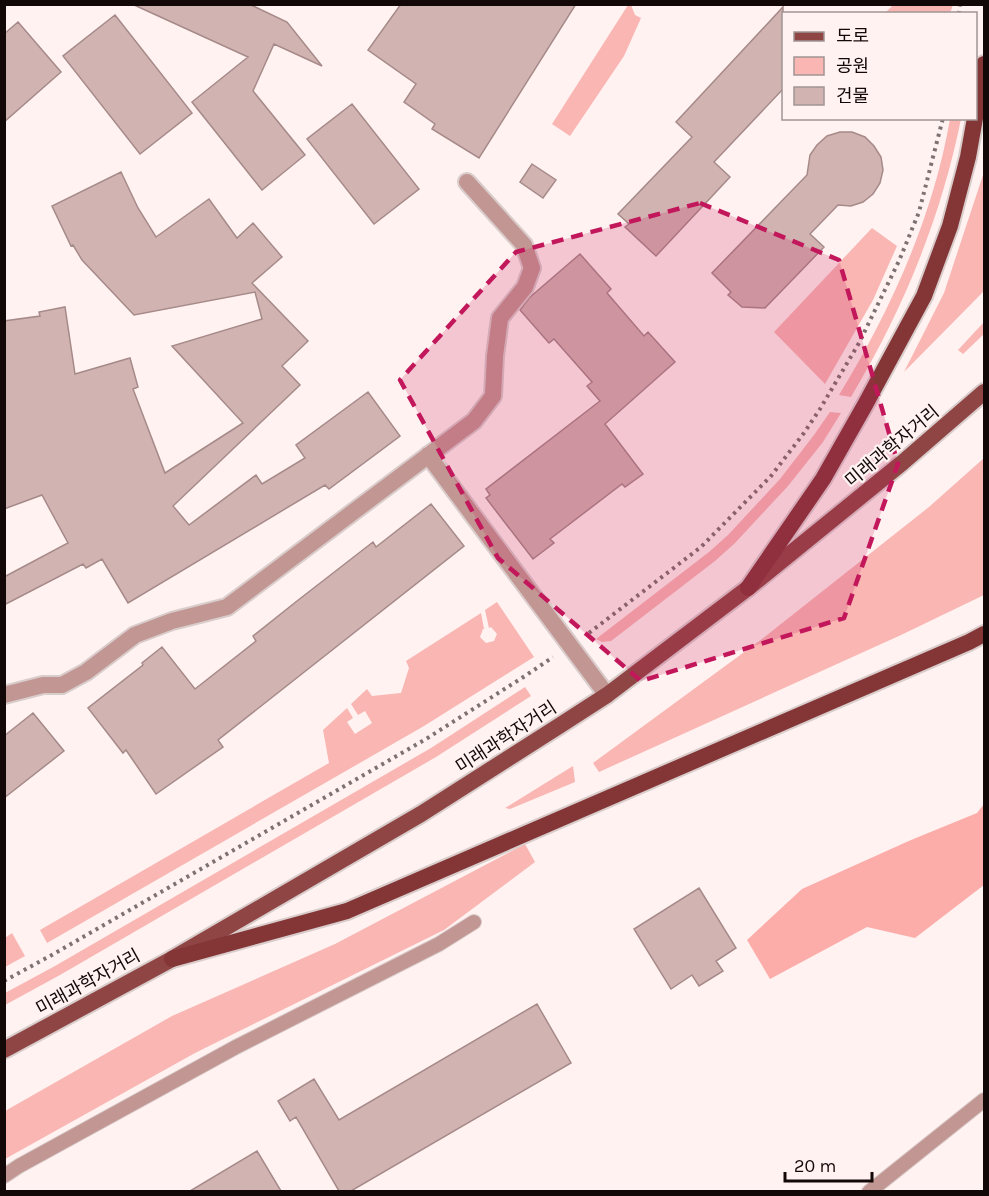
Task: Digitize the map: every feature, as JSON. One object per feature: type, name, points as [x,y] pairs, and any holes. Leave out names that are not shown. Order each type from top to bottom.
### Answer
[{"type":"highway","points":[[977,105],[984,64]]},
{"type":"highway","points":[[748,588],[823,479],[924,296],[950,226],[968,157],[974,120]]},
{"type":"highway","points":[[172,959],[346,911],[984,634]]},
{"type":"main road","name":"미래과학자거리","points":[[4,1050],[172,959],[421,814],[607,695],[748,588],[902,463],[984,392]]},
{"type":"street","points":[[4,695],[43,685],[62,686],[86,672],[135,635],[172,621],[227,607],[474,421],[493,396],[500,318],[525,287],[532,268],[524,245],[467,182]]},
{"type":"street","points":[[428,455],[607,695]]},
{"type":"lane","points":[[4,1176],[236,1047],[439,944],[474,922]]},
{"type":"lane","points":[[869,1191],[984,1100]]},
{"type":"highlighted area","points":[[700,203],[839,260],[898,464],[844,618],[641,681],[498,558],[400,380],[516,252]]},
{"type":"green space","points":[[893,4],[953,5],[950,12],[886,12]]},
{"type":"green space","points":[[628,5],[631,5],[635,15],[641,18],[624,56],[570,136],[552,124]]},
{"type":"green space","points":[[950,120],[961,120],[943,192],[918,263],[903,297],[851,397],[839,395],[876,330],[908,262],[933,192]]},
{"type":"green space","points":[[984,172],[984,291],[904,372],[944,293]]},
{"type":"green space","points":[[872,228],[897,246],[873,300],[825,384],[774,332]]},
{"type":"green space","points":[[984,322],[984,334],[963,354],[958,350]]},
{"type":"green space","points":[[830,412],[841,413],[823,442],[788,486],[735,543],[611,641],[602,642],[596,639],[728,535],[780,479]]},
{"type":"green space","points":[[984,458],[984,595],[599,772],[593,763],[762,639],[929,507]]},
{"type":"green space","points":[[497,602],[534,657],[424,726],[47,943],[40,930],[329,763],[323,730],[347,708],[353,718],[347,722],[355,734],[372,723],[365,711],[358,715],[351,704],[367,689],[372,696],[401,693],[409,668],[406,661],[481,613],[484,629],[480,637],[486,643],[494,641],[497,634],[491,627],[489,628],[485,610]]},
{"type":"green space","points":[[525,687],[531,696],[436,757],[5,1005],[5,993],[431,748]]},
{"type":"green space","points":[[573,766],[575,782],[510,809],[505,808]]},
{"type":"green space","points":[[525,844],[535,862],[444,930],[195,1053],[5,1159],[5,1111],[172,1016],[335,944]]},
{"type":"green space","points":[[12,933],[25,956],[5,967],[5,938]]},
{"type":"shaded area","points":[[984,804],[984,885],[915,938],[867,927],[770,979],[747,940],[802,889],[977,813]]},
{"type":"building","points":[[132,4],[249,4],[287,22],[322,66],[274,44],[253,91],[305,155],[262,190],[192,102],[248,57]]},
{"type":"building","points":[[401,4],[576,4],[479,158],[432,129],[435,124],[404,102],[416,84],[368,50]]},
{"type":"building","points":[[783,7],[782,90],[714,162],[730,177],[656,256],[625,227],[629,224],[618,214],[692,137],[676,122]]},
{"type":"building","points":[[115,15],[192,113],[140,154],[63,56]]},
{"type":"building","points":[[18,22],[61,72],[4,122],[4,34]]},
{"type":"building","points":[[352,104],[419,189],[374,224],[307,139]]},
{"type":"building","points":[[840,132],[852,132],[865,137],[874,146],[881,157],[883,170],[880,183],[873,194],[863,202],[851,206],[838,205],[810,234],[824,247],[765,308],[742,307],[728,295],[731,292],[712,273],[807,175],[810,155],[817,145],[827,136]]},
{"type":"building","points":[[532,164],[556,180],[543,198],[520,182]]},
{"type":"building","points":[[121,172],[138,208],[156,237],[209,199],[237,238],[253,223],[282,257],[252,283],[308,341],[282,366],[300,385],[173,506],[189,525],[256,475],[262,484],[305,458],[296,445],[368,392],[400,436],[329,489],[325,485],[128,603],[102,559],[86,568],[83,564],[4,605],[4,577],[68,543],[42,495],[4,509],[4,321],[40,316],[39,312],[65,307],[75,374],[130,358],[138,387],[133,389],[165,473],[243,423],[172,346],[262,319],[255,292],[134,315],[82,260],[73,245],[71,246],[52,206]]},
{"type":"building","points":[[580,254],[611,289],[607,293],[644,336],[648,332],[675,362],[605,424],[643,474],[625,487],[622,484],[550,539],[554,543],[533,559],[486,498],[490,495],[486,489],[600,401],[587,386],[592,382],[554,339],[549,343],[520,310],[529,298]]},
{"type":"building","points":[[431,504],[464,546],[218,740],[223,747],[156,794],[126,750],[123,753],[88,708],[143,665],[142,663],[162,647],[195,689],[256,641],[253,636],[297,601],[373,542],[376,547]]},
{"type":"building","points":[[33,713],[64,751],[4,798],[4,736]]},
{"type":"building","points":[[699,888],[736,948],[716,961],[723,971],[699,986],[692,975],[671,989],[634,929]]},
{"type":"building","points":[[537,1004],[571,1063],[351,1191],[339,1191],[296,1117],[290,1121],[278,1101],[314,1079],[339,1120]]},
{"type":"building","points":[[257,1151],[281,1191],[190,1191]]}]
